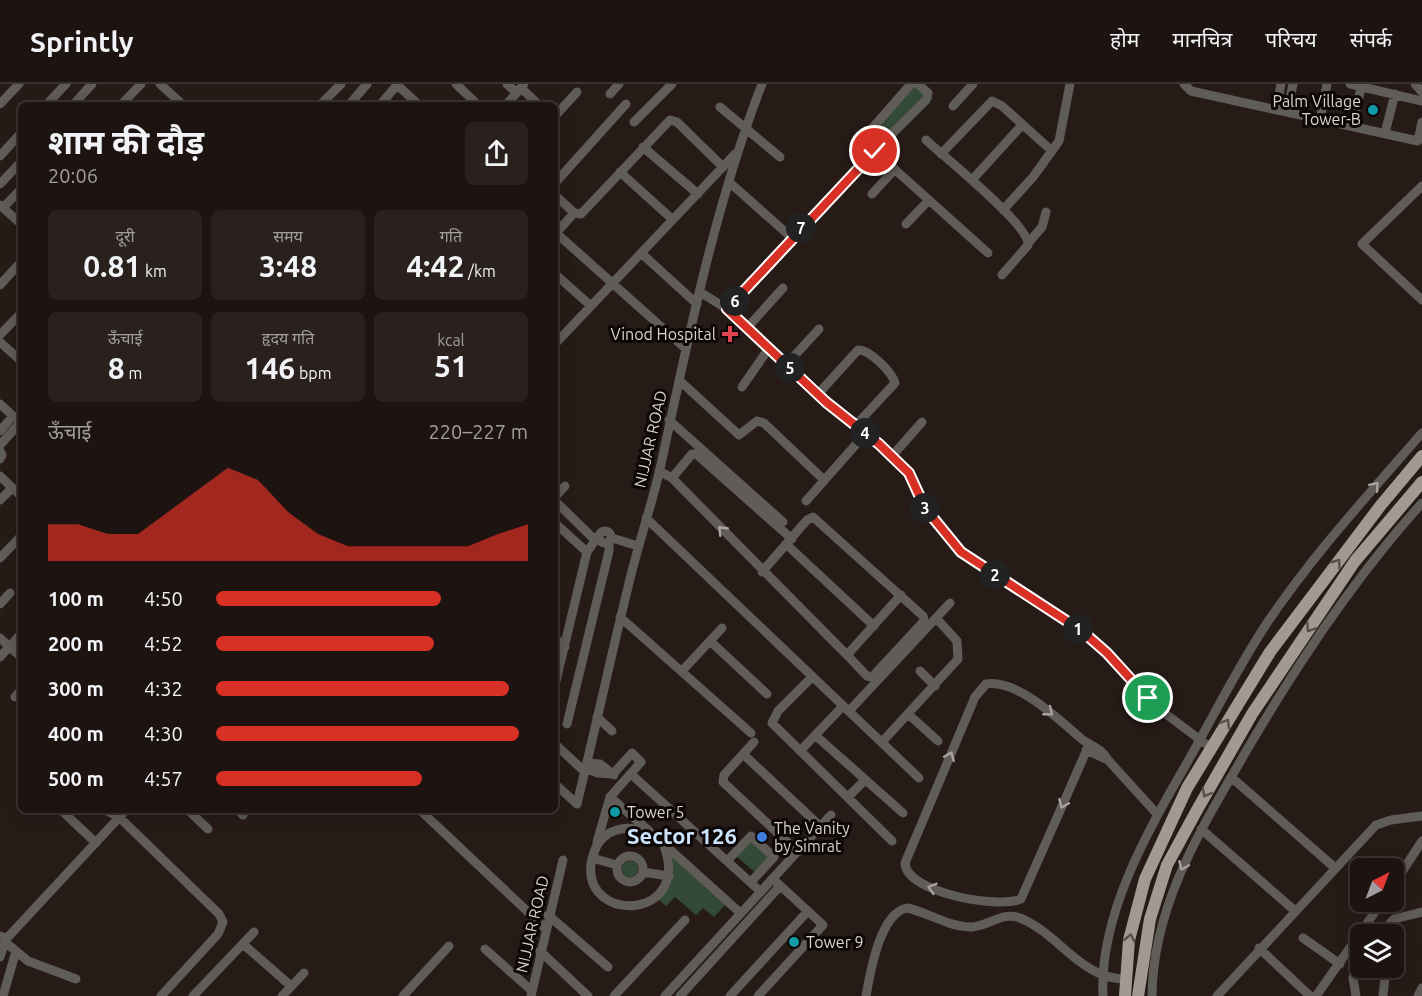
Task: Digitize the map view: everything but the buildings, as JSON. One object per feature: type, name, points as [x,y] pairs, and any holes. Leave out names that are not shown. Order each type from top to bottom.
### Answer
[{"type":"main road","points":[[1125,996],[1129,940],[1145,879],[1187,788],[1270,652],[1381,505],[1422,456]]},
{"type":"main road","points":[[1138,996],[1150,919],[1167,866],[1197,810],[1252,714],[1355,561],[1422,482]]},
{"type":"street","points":[[0,104],[19,84]]},
{"type":"street","points":[[49,102],[66,84]]},
{"type":"street","points":[[76,102],[92,84]]},
{"type":"street","points":[[124,102],[141,84]]},
{"type":"street","points":[[160,84],[180,102]]},
{"type":"street","points":[[323,102],[341,84]]},
{"type":"street","points":[[352,102],[367,84]]},
{"type":"street","points":[[456,84],[475,102]]},
{"type":"street","points":[[507,84],[521,88],[535,102]]},
{"type":"street","points":[[610,94],[619,84]]},
{"type":"street","points":[[633,122],[672,84]]},
{"type":"street","name":"NIJJAR ROAD","points":[[558,787],[577,804],[620,617],[659,471],[700,292],[729,182],[762,84]]},
{"type":"street","points":[[911,84],[862,140],[988,253]]},
{"type":"street","points":[[727,309],[792,238],[926,100],[928,93],[918,84]]},
{"type":"street","points":[[953,106],[973,84]]},
{"type":"street","points":[[1003,210],[1052,151],[1061,133],[1070,84]]},
{"type":"street","points":[[1184,84],[1191,91],[1418,141],[1422,122]]},
{"type":"street","points":[[1276,110],[1281,84]]},
{"type":"street","points":[[1287,112],[1293,84]]},
{"type":"street","points":[[1320,120],[1328,84]]},
{"type":"street","points":[[1350,84],[1422,101]]},
{"type":"street","points":[[1415,84],[1422,92]]},
{"type":"street","points":[[383,102],[397,85],[415,102]]},
{"type":"street","points":[[1352,126],[1362,85]]},
{"type":"street","points":[[509,102],[521,88]]},
{"type":"street","points":[[558,113],[578,92]]},
{"type":"street","points":[[1384,133],[1395,94]]},
{"type":"street","points":[[169,102],[174,97]]},
{"type":"street","points":[[941,154],[992,101],[1002,106],[1052,151]]},
{"type":"street","points":[[558,180],[626,104]]},
{"type":"street","points":[[720,107],[780,157]]},
{"type":"street","points":[[558,198],[574,213],[581,214],[664,124],[673,120],[723,166]]},
{"type":"street","points":[[972,180],[1022,125]]},
{"type":"street","points":[[0,156],[18,136]]},
{"type":"street","points":[[926,140],[1003,210],[1022,229],[1029,242]]},
{"type":"street","points":[[644,147],[698,194]]},
{"type":"street","points":[[558,341],[738,152]]},
{"type":"street","points":[[0,184],[18,165]]},
{"type":"street","points":[[872,194],[894,168]]},
{"type":"street","points":[[13,171],[18,175]]},
{"type":"street","points":[[620,172],[672,219]]},
{"type":"street","points":[[729,182],[792,238]]},
{"type":"street","points":[[1422,186],[1362,244],[1422,300]]},
{"type":"street","points":[[18,192],[2,206],[18,221]]},
{"type":"street","points":[[906,224],[929,200]]},
{"type":"street","points":[[1002,275],[1042,227],[1046,212]]},
{"type":"street","points":[[558,230],[574,213]]},
{"type":"street","points":[[558,234],[686,349]]},
{"type":"street","points":[[641,253],[697,304]]},
{"type":"street","points":[[0,285],[18,265]]},
{"type":"street","points":[[558,277],[591,306]]},
{"type":"street","points":[[747,328],[783,288]]},
{"type":"street","points":[[700,292],[727,309],[818,394],[892,456],[915,480],[925,508],[961,552],[1082,631],[1107,653],[1154,705],[1211,748]]},
{"type":"street","points":[[0,335],[18,316]]},
{"type":"street","points":[[786,365],[819,329]]},
{"type":"street","points":[[0,342],[18,359]]},
{"type":"street","points":[[742,387],[769,348]]},
{"type":"street","points":[[818,394],[858,350],[868,353],[892,375],[895,383],[856,425]]},
{"type":"street","points":[[678,380],[739,435],[757,421],[764,423],[824,480]]},
{"type":"street","points":[[0,404],[18,419]]},
{"type":"street","points":[[0,431],[18,419]]},
{"type":"street","points":[[0,445],[18,419]]},
{"type":"street","points":[[669,420],[783,522]]},
{"type":"street","points":[[892,456],[922,423]]},
{"type":"street","points":[[1103,996],[1104,975],[1117,906],[1141,844],[1220,701],[1266,626],[1327,545],[1422,432]]},
{"type":"street","points":[[806,501],[866,434]]},
{"type":"street","points":[[0,451],[2,455],[0,459]]},
{"type":"street","points":[[672,478],[692,454],[696,454],[874,626]]},
{"type":"street","points":[[659,471],[672,478],[762,572],[867,676],[872,676],[924,621],[921,614],[902,595],[817,519],[810,518],[762,572]]},
{"type":"street","points":[[0,476],[18,493]]},
{"type":"street","points":[[558,495],[564,486]]},
{"type":"street","points":[[0,500],[12,488]]},
{"type":"street","points":[[558,502],[597,537]]},
{"type":"street","points":[[1152,996],[1156,948],[1180,873],[1201,829],[1264,718],[1324,627],[1422,502]]},
{"type":"street","points":[[646,518],[919,778]]},
{"type":"street","points":[[558,527],[587,552]]},
{"type":"street","points":[[558,664],[565,647],[587,552],[597,537],[607,530],[610,540],[609,551],[567,724]]},
{"type":"street","points":[[0,558],[18,539]]},
{"type":"street","points":[[610,540],[638,546]]},
{"type":"street","points":[[0,604],[10,593]]},
{"type":"street","points":[[847,655],[902,595]]},
{"type":"street","points":[[800,751],[846,709],[950,603]]},
{"type":"street","points":[[620,617],[752,737],[743,754],[724,775],[723,782],[798,852]]},
{"type":"street","points":[[882,742],[956,662],[959,653],[957,641],[936,618]]},
{"type":"street","points":[[682,671],[722,628]]},
{"type":"street","points":[[0,657],[18,637]]},
{"type":"street","points":[[0,638],[18,654]]},
{"type":"street","points":[[558,641],[565,647]]},
{"type":"street","points":[[710,641],[767,694]]},
{"type":"street","points":[[920,671],[935,686]]},
{"type":"street","points":[[812,677],[778,711],[772,722],[892,841]]},
{"type":"street","points":[[1088,747],[1021,899],[1010,902],[977,900],[918,883],[907,872],[905,863],[927,810],[975,697],[986,684],[998,684],[1030,697],[1088,747],[1103,751],[1108,760],[1157,814]]},
{"type":"street","points":[[908,714],[938,741]]},
{"type":"street","points":[[597,717],[612,731]]},
{"type":"street","points":[[815,735],[903,813]]},
{"type":"street","points":[[558,746],[586,768],[600,764],[623,783]]},
{"type":"street","points":[[613,774],[632,753],[641,762],[610,797],[592,858],[592,880],[597,890],[615,904],[626,907],[638,906],[658,896],[669,876],[669,865],[663,843]]},
{"type":"street","points":[[743,754],[821,827]]},
{"type":"street","points":[[631,774],[761,892]]},
{"type":"street","points":[[1231,777],[1334,867]]},
{"type":"street","points":[[848,797],[865,780]]},
{"type":"street","points":[[610,797],[737,909]]},
{"type":"street","points":[[64,813],[96,843]]},
{"type":"street","points":[[0,957],[4,939],[122,813],[219,914],[224,922],[218,934],[160,996]]},
{"type":"street","points":[[191,813],[208,829]]},
{"type":"street","points":[[423,813],[545,928]]},
{"type":"street","points":[[673,995],[776,882],[798,852],[831,815]]},
{"type":"street","points":[[1216,996],[1334,867],[1376,825],[1391,820],[1422,816]]},
{"type":"street","points":[[595,847],[611,832],[621,828],[632,828],[653,834]]},
{"type":"street","points":[[1201,829],[1294,910]]},
{"type":"street","points":[[727,861],[751,836],[774,857],[750,882]]},
{"type":"street","points":[[1404,869],[1422,841]]},
{"type":"street","points":[[624,856],[633,856],[642,863],[643,872],[639,879],[625,881],[618,875],[617,865],[624,856]]},
{"type":"street","points":[[592,858],[617,865]]},
{"type":"street","name":"NIJJAR ROAD","points":[[532,993],[548,915],[563,860]]},
{"type":"street","points":[[643,872],[669,876]]},
{"type":"street","points":[[673,995],[761,892],[776,882]]},
{"type":"street","points":[[758,996],[823,925],[776,882]]},
{"type":"street","points":[[866,996],[885,928],[895,913],[907,908],[941,922],[969,927],[981,926],[1004,916],[1018,917],[1039,929],[1072,956],[1104,975],[1126,980]]},
{"type":"street","points":[[730,996],[808,911]]},
{"type":"street","points":[[1316,996],[1375,912]]},
{"type":"street","points":[[1389,924],[1394,919],[1422,912]]},
{"type":"street","points":[[548,915],[608,967]]},
{"type":"street","points":[[614,996],[685,920]]},
{"type":"street","points":[[193,996],[254,932]]},
{"type":"street","points":[[1303,938],[1340,964]]},
{"type":"street","points":[[4,939],[16,951],[38,966],[76,979]]},
{"type":"street","points":[[243,944],[291,986]]},
{"type":"street","points":[[403,996],[449,946]]},
{"type":"street","points":[[1259,948],[1310,996]]},
{"type":"street","points":[[485,949],[532,993]]},
{"type":"street","points":[[3,996],[16,951]]},
{"type":"street","points":[[540,951],[588,996]]},
{"type":"street","points":[[765,957],[780,971]]},
{"type":"street","points":[[756,968],[771,982]]},
{"type":"street","points":[[282,996],[304,973]]},
{"type":"street","points":[[1353,978],[1355,995]]},
{"type":"street","points":[[1383,996],[1385,978]]},
{"type":"street","points":[[1418,996],[1422,988]]},
{"type":"green space","points":[[916,84],[933,98],[881,152],[870,140],[877,127]]},
{"type":"green space","points":[[751,836],[774,857],[758,875],[734,854]]},
{"type":"green space","points":[[672,857],[725,905],[714,917],[703,908],[696,915],[675,897],[666,906],[657,898],[671,881]]},
{"type":"green space","points":[[630,861],[636,863],[638,869],[636,875],[630,877],[624,875],[622,869],[624,863]]},
{"type":"place","name":"Palm Village Tower-B","points":[[1373,110]]},
{"type":"place","name":"Vinod Hospital","points":[[730,334]]},
{"type":"place","name":"Tower 5","points":[[615,812]]},
{"type":"place","name":"The Vanity by Simrat","points":[[762,837]]},
{"type":"place","name":"Tower 9","points":[[794,942]]},
{"type":"district","name":"Sector 126","points":[[682,836]]},
{"type":"route","points":[[875,151],[727,309],[826,402],[879,444],[909,473],[915,480],[925,508],[940,530],[961,552],[1082,631],[1107,653],[1148,698]]}]
